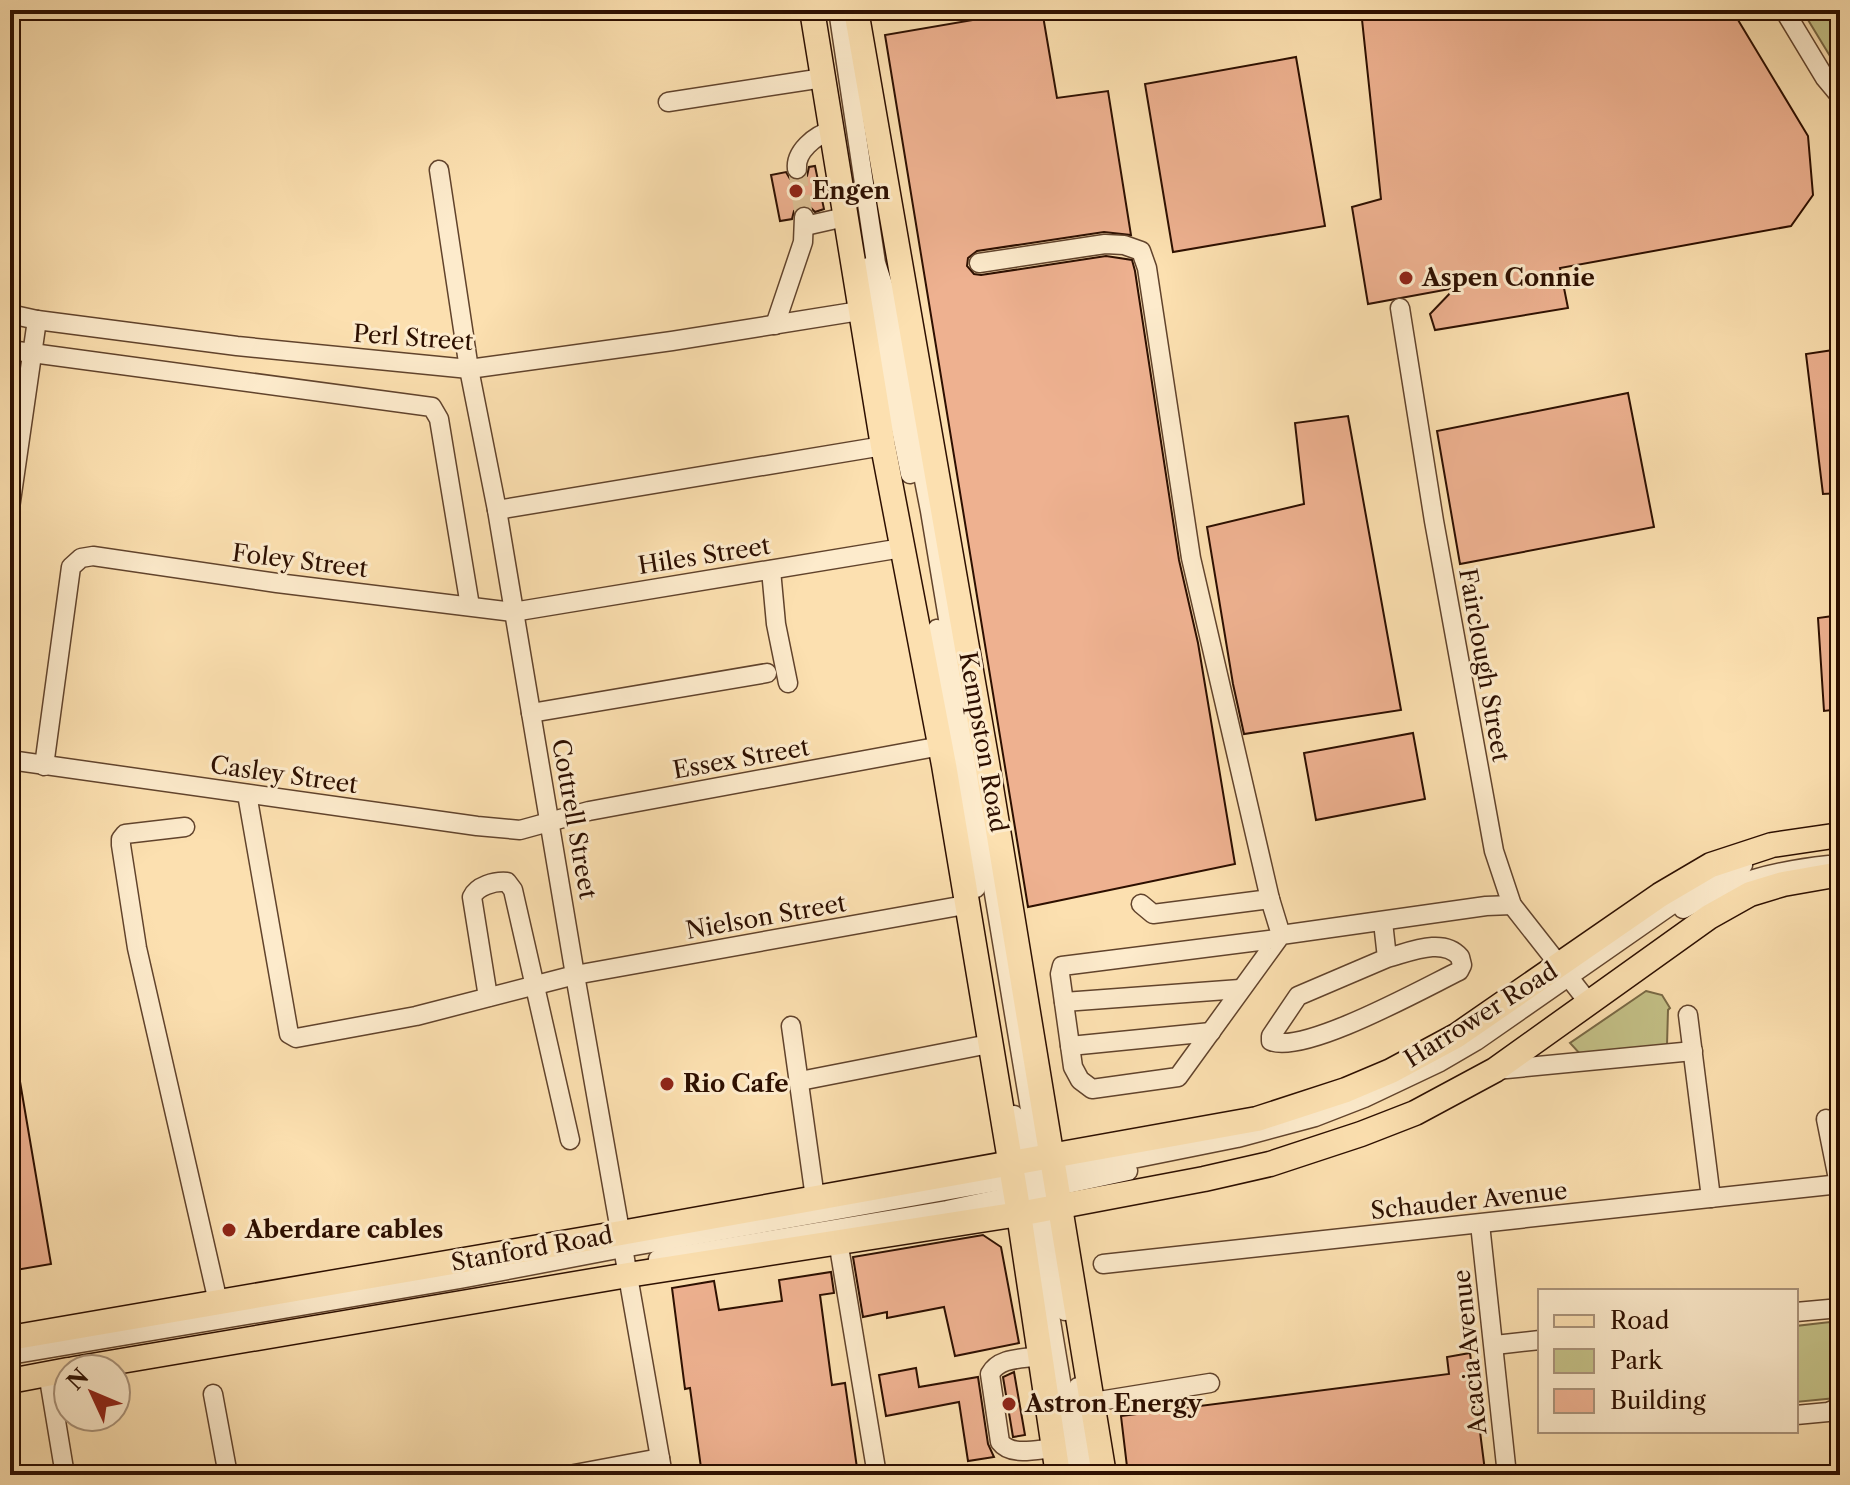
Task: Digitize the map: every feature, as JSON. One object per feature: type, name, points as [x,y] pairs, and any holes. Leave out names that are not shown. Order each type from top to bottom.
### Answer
[{"type":"main road","name":"Kempston Road","points":[[812,10],[845,217],[883,307],[883,446],[941,746],[989,1044],[1035,1184],[1068,1252],[1104,1475]]},
{"type":"main road","name":"Kempston Road","points":[[856,10],[883,307],[1035,1184],[1040,1356],[1058,1475]]},
{"type":"main road","name":"Harrower Road","points":[[1035,1184],[1257,1119],[1346,1090],[1391,1071],[1567,976],[1660,895],[1711,865],[1772,845],[1840,835]]},
{"type":"main road","name":"Harrower Road","points":[[1035,1184],[1204,1179],[1270,1164],[1361,1134],[1415,1113],[1495,1070],[1709,917],[1750,894],[1797,880],[1840,874]]},
{"type":"main road","points":[[1068,1252],[1075,1227],[1091,1215],[1181,1196],[1204,1179]]},
{"type":"main road","name":"Stanford Road","points":[[132,1357],[625,1255],[815,1198],[1035,1184]]},
{"type":"main road","name":"Stanford Road","points":[[10,1338],[218,1302],[625,1255],[838,1241],[1035,1184]]},
{"type":"main road","name":"Stanford Road","points":[[10,1381],[52,1373]]},
{"type":"street","points":[[824,10],[883,307]]},
{"type":"street","points":[[838,10],[883,307]]},
{"type":"street","points":[[1784,10],[1825,78],[1840,96]]},
{"type":"street","points":[[668,102],[823,78]]},
{"type":"street","points":[[797,169],[796,163],[811,142],[831,131]]},
{"type":"street","name":"Cottrell Street","points":[[439,170],[469,369],[497,510],[662,1467]]},
{"type":"street","points":[[775,325],[803,242],[804,221],[845,217]]},
{"type":"street","points":[[979,263],[1105,244],[1124,245],[1141,251],[1147,268],[1191,558],[1270,899],[1275,942],[1178,1077],[1092,1089],[1080,1080],[1073,1067],[1060,974],[1062,966],[1275,942],[1383,922],[1486,906],[1512,905]]},
{"type":"street","name":"Perl Street","points":[[10,314],[237,346],[469,369],[883,307]]},
{"type":"street","name":"Fairclough Street","points":[[1400,308],[1434,521],[1489,830],[1500,871],[1512,905],[1589,1003]]},
{"type":"street","points":[[10,508],[37,320]]},
{"type":"street","points":[[10,350],[432,407],[439,419],[470,606]]},
{"type":"street","points":[[497,510],[883,446]]},
{"type":"street","name":"Hiles Street","points":[[513,612],[902,548]]},
{"type":"street","name":"Foley Street","points":[[44,766],[71,567],[81,558],[93,556],[513,612]]},
{"type":"street","points":[[771,570],[776,624],[788,683]]},
{"type":"street","points":[[531,713],[767,673]]},
{"type":"street","name":"Essex Street","points":[[551,822],[589,811],[941,746]]},
{"type":"street","name":"Casley Street","points":[[10,760],[477,826],[520,830],[551,822]]},
{"type":"street","name":"Nielson Street","points":[[247,794],[291,1037],[296,1038],[416,1016],[575,975],[965,905]]},
{"type":"street","points":[[185,827],[125,834],[121,845],[137,948],[218,1302]]},
{"type":"street","points":[[1567,976],[1719,875],[1766,857],[1840,845]]},
{"type":"street","points":[[1567,976],[1712,894],[1762,875],[1840,864]]},
{"type":"street","points":[[488,997],[472,897],[477,889],[499,881],[507,882],[513,890],[570,1140]]},
{"type":"street","points":[[1141,904],[1153,914],[1270,899]]},
{"type":"street","points":[[1383,922],[1387,958]]},
{"type":"street","points":[[1438,946],[1447,947],[1460,957],[1462,965],[1459,971],[1383,1009],[1325,1033],[1288,1043],[1271,1041],[1271,1036],[1298,996],[1387,958],[1438,946]]},
{"type":"street","points":[[1064,1002],[1240,989]]},
{"type":"street","points":[[1688,1015],[1711,1198]]},
{"type":"street","points":[[791,1026],[815,1198]]},
{"type":"street","points":[[1070,1046],[1211,1032]]},
{"type":"street","points":[[800,1081],[989,1044]]},
{"type":"street","points":[[1495,1070],[1693,1051]]},
{"type":"street","points":[[1826,1119],[1840,1184]]},
{"type":"street","points":[[10,1355],[460,1279],[947,1210],[1035,1184]]},
{"type":"street","points":[[1035,1184],[1072,1475]]},
{"type":"street","points":[[1035,1184],[1079,1393],[1086,1475]]},
{"type":"street","name":"Schauder Avenue","points":[[1103,1264],[1840,1184]]},
{"type":"street","name":"Acacia Avenue","points":[[1480,1224],[1507,1475]]},
{"type":"street","points":[[838,1241],[877,1475]]},
{"type":"street","points":[[10,1369],[625,1255]]},
{"type":"street","points":[[1798,1312],[1840,1308]]},
{"type":"street","points":[[1495,1345],[1538,1340]]},
{"type":"street","points":[[1040,1356],[1002,1362],[995,1365],[990,1374],[1000,1442],[1011,1451],[1055,1448]]},
{"type":"street","points":[[1093,1402],[1210,1383]]},
{"type":"street","points":[[213,1394],[228,1475]]},
{"type":"street","points":[[1798,1415],[1828,1412],[1840,1407]]},
{"type":"street","points":[[64,1433],[65,1475]]},
{"type":"street","points":[[569,1475],[662,1467]]},
{"type":"green space","points":[[1802,10],[1840,10],[1840,71],[1836,66]]},
{"type":"green space","points":[[1646,991],[1662,995],[1670,1008],[1667,1045],[1581,1055],[1570,1043]]},
{"type":"green space","points":[[1830,1322],[1835,1326],[1840,1389],[1836,1398],[1798,1402],[1798,1326]]},
{"type":"building","points":[[1042,10],[1057,98],[1108,91],[1131,235],[1104,232],[977,251],[968,258],[967,266],[974,274],[981,275],[1106,256],[1132,260],[1179,560],[1198,643],[1235,864],[1028,907],[885,35]]},
{"type":"building","points":[[1361,10],[1732,10],[1808,136],[1813,195],[1791,226],[1560,268],[1568,308],[1435,330],[1430,314],[1455,288],[1368,304],[1352,207],[1381,199]]},
{"type":"building","points":[[1296,57],[1325,226],[1173,252],[1145,84]]},
{"type":"building","points":[[815,166],[824,209],[815,212],[810,207],[799,206],[792,219],[780,221],[771,175],[786,172],[790,179],[797,181],[807,176],[809,167]]},
{"type":"building","points":[[1840,349],[1840,493],[1823,494],[1806,354]]},
{"type":"building","points":[[1628,393],[1654,527],[1460,564],[1437,431]]},
{"type":"building","points":[[1348,416],[1401,710],[1244,734],[1207,527],[1304,504],[1295,423]]},
{"type":"building","points":[[1840,615],[1840,709],[1824,711],[1818,618]]},
{"type":"building","points":[[1413,733],[1425,799],[1316,820],[1304,753]]},
{"type":"building","points":[[17,1064],[51,1264],[10,1271],[10,1065]]},
{"type":"building","points":[[983,1235],[1001,1247],[1019,1343],[955,1356],[944,1307],[887,1318],[887,1312],[863,1317],[853,1257]]},
{"type":"building","points":[[831,1272],[834,1293],[820,1295],[832,1385],[845,1383],[858,1475],[702,1475],[690,1388],[685,1389],[672,1288],[714,1281],[719,1310],[782,1301],[779,1280]]},
{"type":"building","points":[[1470,1353],[1485,1471],[1458,1475],[1128,1475],[1121,1416],[1449,1374],[1447,1357]]},
{"type":"building","points":[[916,1368],[919,1387],[978,1377],[988,1444],[994,1457],[968,1461],[959,1402],[886,1416],[879,1375]]},
{"type":"building","points":[[1014,1372],[1025,1435],[1013,1437],[1003,1377]]},
{"type":"tunnel","points":[[797,169],[804,217]]},
{"type":"place","name":"Engen","points":[[796,191]]},
{"type":"place","name":"Aspen Connie","points":[[1406,278]]},
{"type":"place","name":"Rio Cafe","points":[[667,1084]]},
{"type":"place","name":"Aberdare cables","points":[[229,1230]]},
{"type":"place","name":"Astron Energy","points":[[1009,1404]]}]
